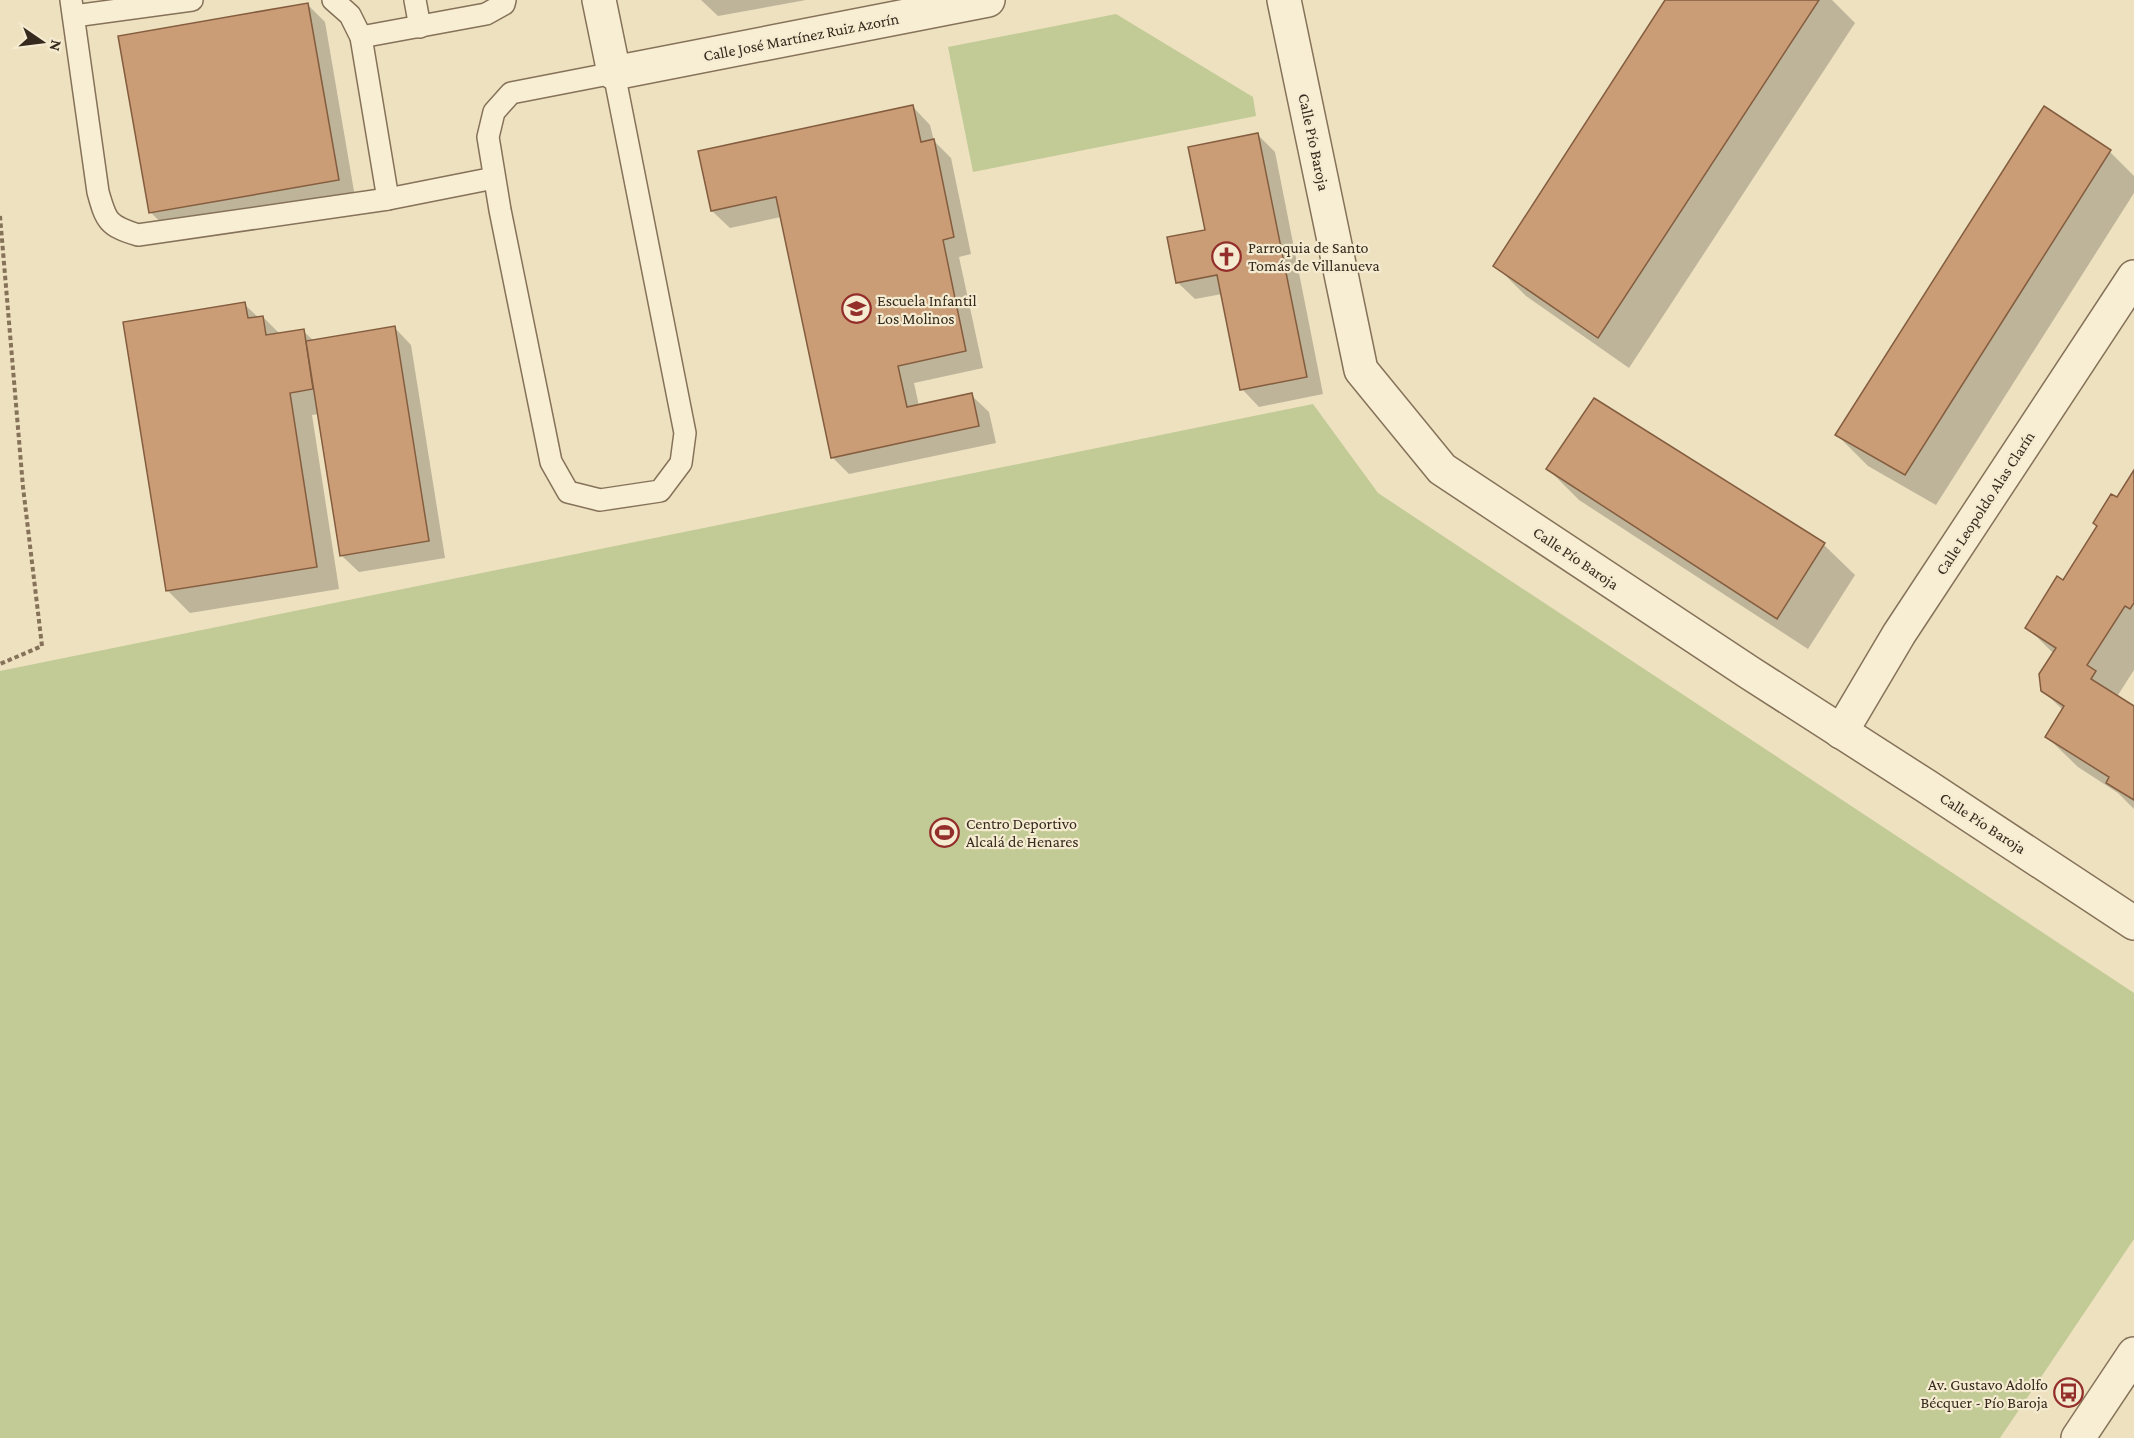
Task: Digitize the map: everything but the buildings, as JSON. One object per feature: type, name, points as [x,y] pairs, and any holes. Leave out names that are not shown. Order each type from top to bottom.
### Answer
[{"type":"street","points":[[599,0],[615,73]]},
{"type":"street","name":"Calle José Martínez Ruiz Azorín","points":[[615,73],[988,0]]},
{"type":"street","name":"Calle Pío Baroja","points":[[1284,0],[1361,370],[1442,469],[2134,923]]},
{"type":"street","name":"Calle Leopoldo Alas Clarín","points":[[1841,732],[1899,634],[2134,277]]},
{"type":"street","points":[[2078,1438],[2134,1354]]},
{"type":"lane","points":[[192,0],[73,8],[98,192],[105,215],[117,229],[138,236],[388,199],[494,178]]},
{"type":"lane","points":[[333,0],[350,15],[361,37],[388,199]]},
{"type":"lane","points":[[415,0],[420,27]]},
{"type":"lane","points":[[361,37],[486,14],[504,4],[505,0]]},
{"type":"lane","points":[[615,73],[685,433],[681,463],[660,492],[600,500],[568,492],[551,462],[494,178],[488,137],[494,111],[511,93],[615,73]]},
{"type":"path","points":[[0,216],[23,487],[42,646],[0,664]]},
{"type":"green space","points":[[1116,14],[1253,97],[1256,116],[973,172],[948,47]]},
{"type":"green space","name":"Centro Deportivo Alcalá de Henares","points":[[1313,404],[1378,493],[2134,993],[2134,1239],[2000,1438],[0,1438],[0,671]]},
{"type":"place","name":"Parroquia de Santo Tomás de Villanueva","points":[[1227,256]]},
{"type":"place","name":"Escuela Infantil Los Molinos","points":[[856,309]]},
{"type":"place","name":"Centro Deportivo Alcalá de Henares","points":[[945,832]]},
{"type":"place","name":"Av. Gustavo Adolfo Bécquer - Pío Baroja","points":[[2069,1393]]}]
